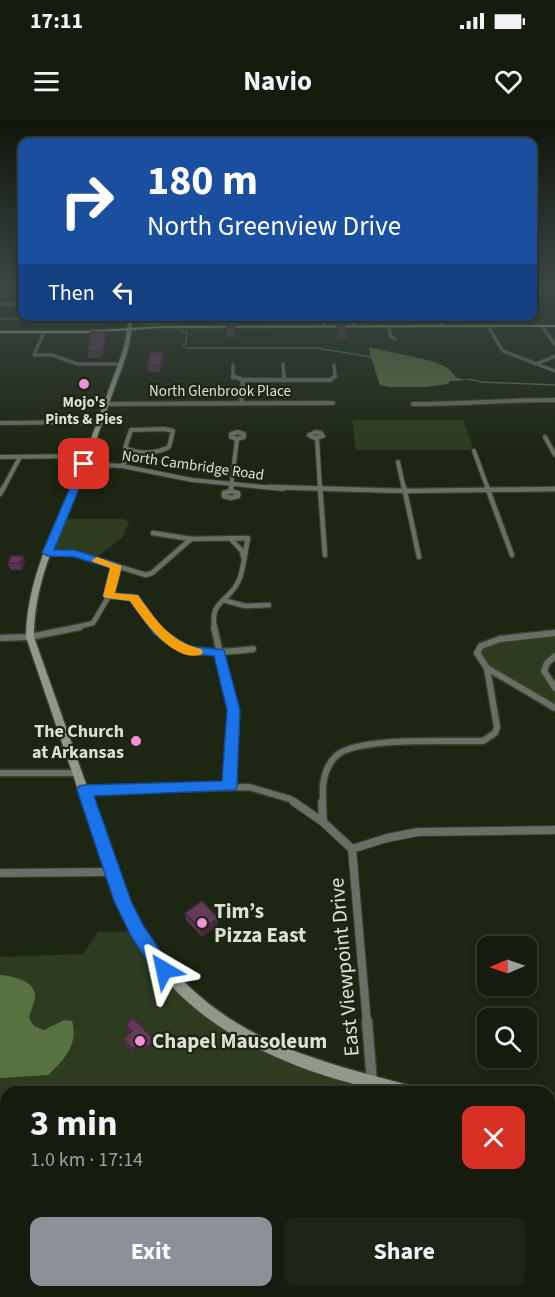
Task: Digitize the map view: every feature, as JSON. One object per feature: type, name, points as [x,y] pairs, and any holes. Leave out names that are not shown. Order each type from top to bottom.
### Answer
[{"type":"main road","points":[[127,343],[122,364],[86,460],[48,553],[32,598],[29,616],[30,637],[111,872],[137,931],[154,958],[173,981],[210,1014],[261,1044],[296,1059],[386,1086]]},
{"type":"street","points":[[39,343],[34,355],[52,355],[78,364],[122,364]]},
{"type":"street","points":[[498,343],[503,351],[555,371]]},
{"type":"street","points":[[536,364],[555,356]]},
{"type":"street","points":[[284,364],[284,380]]},
{"type":"street","points":[[232,365],[233,378],[284,380],[333,379],[334,365]]},
{"type":"street","points":[[241,403],[243,380]]},
{"type":"street","points":[[413,404],[458,404],[487,400],[555,400]]},
{"type":"street","name":"North Glenbrook Place","points":[[107,404],[333,403]]},
{"type":"street","points":[[0,423],[100,422]]},
{"type":"street","points":[[131,430],[173,431],[169,447],[164,451],[131,452],[125,448],[131,430]]},
{"type":"street","points":[[545,437],[555,455]]},
{"type":"street","points":[[317,438],[325,555]]},
{"type":"street","points":[[231,491],[237,439]]},
{"type":"street","points":[[474,451],[512,555]]},
{"type":"street","points":[[123,465],[131,452]]},
{"type":"street","name":"North Cambridge Road","points":[[0,457],[86,460],[123,465],[192,480],[294,488],[405,491],[555,489]]},
{"type":"street","points":[[0,494],[20,457]]},
{"type":"street","points":[[398,462],[419,557]]},
{"type":"street","points":[[153,533],[190,539],[248,538],[238,582],[212,617],[233,710],[229,786]]},
{"type":"street","points":[[230,538],[242,551],[243,556]]},
{"type":"street","points":[[48,553],[75,553],[142,574],[150,574],[190,539]]},
{"type":"street","points":[[0,638],[30,637],[89,625],[109,596],[116,566]]},
{"type":"street","points":[[109,596],[134,597],[158,632],[186,650],[219,653],[253,649]]},
{"type":"street","points":[[223,600],[245,606],[269,605]]},
{"type":"street","points":[[323,822],[322,783],[327,768],[336,756],[347,748],[379,743],[474,742],[490,738],[497,727],[487,668],[477,653],[481,646],[500,639],[555,633]]},
{"type":"street","points":[[555,656],[547,662],[544,669],[546,677],[555,688]]},
{"type":"street","points":[[487,668],[555,708]]},
{"type":"street","points":[[0,773],[78,773]]},
{"type":"street","points":[[84,790],[249,787],[279,794],[323,822],[352,849],[387,838],[418,832],[555,830]]},
{"type":"street","name":"East Viewpoint Drive","points":[[352,849],[372,1082]]},
{"type":"street","points":[[0,873],[111,872]]},
{"type":"shaded area","points":[[373,348],[432,361],[448,368],[457,378],[469,380],[450,381],[448,384],[425,387],[380,385],[369,350]]},
{"type":"shaded area","points":[[352,420],[463,420],[474,450],[356,450]]},
{"type":"shaded area","points":[[62,519],[125,519],[129,523],[122,538],[94,559],[75,553],[48,553]]},
{"type":"shaded area","points":[[555,633],[555,656],[544,669],[555,688],[555,708],[480,661],[481,646],[489,642]]},
{"type":"shaded area","points":[[137,931],[154,958],[234,1029],[391,1086],[0,1086],[0,957],[83,954],[98,932]]},
{"type":"shaded area","points":[[0,975],[23,980],[32,987],[35,998],[29,1018],[34,1026],[44,1030],[64,1020],[72,1021],[74,1029],[69,1051],[48,1075],[0,1078]]},
{"type":"building","points":[[90,343],[104,343],[101,351],[87,351]]},
{"type":"building","points":[[151,352],[163,352],[160,365],[147,365]]},
{"type":"building","points":[[11,556],[23,556],[20,563],[8,563]]},
{"type":"building","points":[[202,901],[218,918],[201,930],[185,913]]},
{"type":"building","name":"Chapel Mausoleum","points":[[133,1018],[155,1040],[148,1047],[142,1040],[133,1049],[123,1039],[132,1031],[126,1025]]},
{"type":"waterway","points":[[186,343],[183,346],[186,348],[316,348],[372,357]]},
{"type":"waterway","points":[[468,379],[482,382],[555,385]]},
{"type":"slow traffic","points":[[97,560],[116,566],[109,596],[134,597],[158,632],[186,650],[197,652]]},
{"type":"place","name":"Mojo's Pints & Pies","points":[[84,384]]},
{"type":"place","name":"The Church at Arkansas","points":[[136,741]]},
{"type":"place","name":"Tim’s Pizza East","points":[[202,923]]},
{"type":"place","name":"Chapel Mausoleum","points":[[140,1041]]},
{"type":"route","points":[[84,464],[48,553],[75,553],[116,566],[109,596],[134,597],[158,632],[186,650],[219,653],[233,710],[229,786],[84,790],[123,901],[137,931],[164,970]]}]
